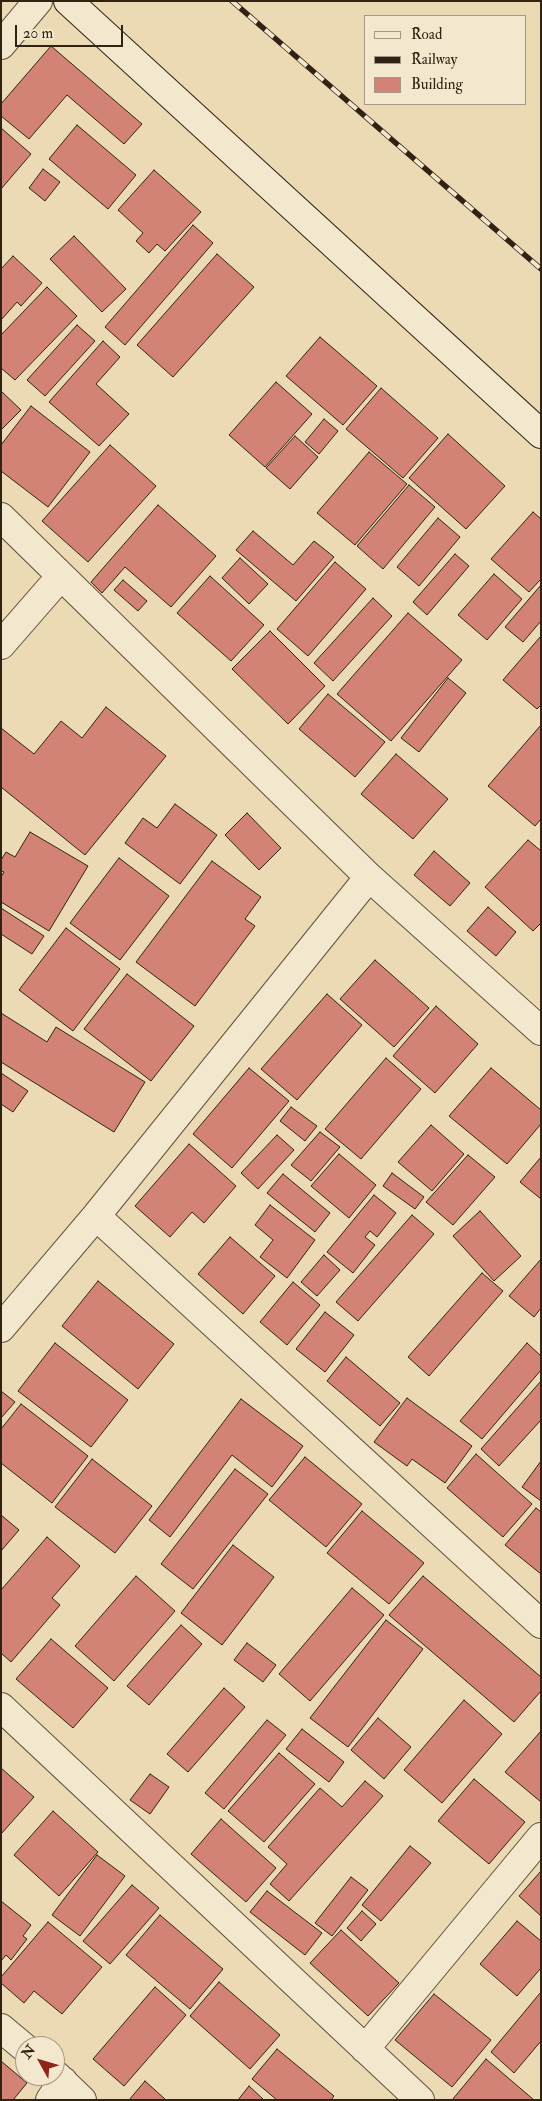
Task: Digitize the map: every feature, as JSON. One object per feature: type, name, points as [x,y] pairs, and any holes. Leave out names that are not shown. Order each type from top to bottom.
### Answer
[{"type":"street","points":[[1,45],[38,1]]},
{"type":"street","points":[[68,1],[541,434]]},
{"type":"street","points":[[1,517],[369,877],[541,1031]]},
{"type":"street","points":[[1,644],[61,576]]},
{"type":"street","points":[[1,1328],[96,1216],[369,877]]},
{"type":"street","points":[[96,1216],[541,1624]]},
{"type":"street","points":[[1,1707],[420,2100]]},
{"type":"street","points":[[365,2049],[541,1837]]},
{"type":"street","points":[[1,2028],[15,2040]]},
{"type":"building","points":[[51,46],[142,124],[124,144],[67,95],[29,139],[1,116],[1,104]]},
{"type":"building","points":[[77,125],[136,175],[108,209],[49,159]]},
{"type":"building","points":[[1,128],[31,154],[1,189]]},
{"type":"building","points":[[43,169],[60,182],[45,201],[29,188]]},
{"type":"building","points":[[154,170],[201,212],[165,251],[157,244],[149,253],[136,241],[143,233],[118,210]]},
{"type":"building","points":[[193,225],[213,243],[125,345],[105,327]]},
{"type":"building","points":[[74,236],[126,289],[102,312],[50,259]]},
{"type":"building","points":[[217,254],[254,287],[173,377],[137,345]]},
{"type":"building","points":[[13,256],[42,283],[21,306],[17,302],[1,320],[1,269]]},
{"type":"building","points":[[47,287],[77,316],[15,380],[1,368],[1,335]]},
{"type":"building","points":[[77,325],[95,341],[45,396],[27,380]]},
{"type":"building","points":[[320,337],[377,386],[343,425],[286,376]]},
{"type":"building","points":[[103,341],[120,357],[96,384],[129,414],[99,446],[49,402]]},
{"type":"building","points":[[276,382],[312,414],[265,467],[229,435]]},
{"type":"building","points":[[381,388],[438,438],[403,478],[346,429]]},
{"type":"building","points":[[1,391],[21,410],[1,430]]},
{"type":"building","points":[[31,406],[90,452],[48,507],[1,471],[1,445]]},
{"type":"building","points":[[324,419],[338,431],[319,454],[305,442]]},
{"type":"building","points":[[448,434],[505,486],[466,529],[409,478]]},
{"type":"building","points":[[295,436],[318,457],[290,489],[266,468]]},
{"type":"building","points":[[110,445],[156,486],[88,562],[42,521]]},
{"type":"building","points":[[369,452],[407,484],[355,545],[317,513]]},
{"type":"building","points":[[409,485],[435,507],[383,569],[357,546]]},
{"type":"building","points":[[158,505],[216,556],[171,607],[125,567],[102,593],[91,582]]},
{"type":"building","points":[[533,512],[541,519],[541,579],[529,592],[491,559]]},
{"type":"building","points":[[438,518],[460,537],[419,586],[397,567]]},
{"type":"building","points":[[253,531],[293,565],[314,541],[334,557],[296,601],[236,550]]},
{"type":"building","points":[[455,554],[469,566],[427,615],[413,602]]},
{"type":"building","points":[[240,558],[268,584],[249,604],[222,578]]},
{"type":"building","points":[[335,562],[366,589],[308,656],[277,629]]},
{"type":"building","points":[[494,574],[522,599],[487,640],[458,615]]},
{"type":"building","points":[[210,576],[264,625],[231,661],[177,613]]},
{"type":"building","points":[[123,580],[147,601],[138,611],[114,590]]},
{"type":"building","points":[[541,585],[541,621],[523,642],[505,627]]},
{"type":"building","points":[[373,598],[392,616],[333,681],[314,663]]},
{"type":"building","points":[[408,613],[462,660],[391,741],[337,694]]},
{"type":"building","points":[[270,631],[325,686],[288,724],[232,669]]},
{"type":"building","points":[[541,636],[541,705],[537,709],[503,680]]},
{"type":"building","points":[[448,678],[466,693],[419,752],[401,738]]},
{"type":"building","points":[[328,694],[385,742],[355,777],[299,729]]},
{"type":"building","points":[[106,707],[166,756],[85,855],[1,787],[1,728],[34,754],[61,721],[82,738]]},
{"type":"building","points":[[541,725],[541,819],[535,826],[488,786]]},
{"type":"building","points":[[396,754],[448,799],[413,839],[361,794]]},
{"type":"building","points":[[175,804],[217,835],[180,884],[125,843],[143,818],[157,828]]},
{"type":"building","points":[[247,813],[281,848],[259,870],[225,835]]},
{"type":"building","points":[[30,832],[88,866],[49,931],[1,902],[1,877],[4,872],[1,871],[1,860],[6,852],[15,857]]},
{"type":"building","points":[[528,840],[541,851],[541,923],[533,931],[485,887]]},
{"type":"building","points":[[434,851],[470,883],[450,906],[414,875]]},
{"type":"building","points":[[119,858],[169,896],[120,960],[70,923]]},
{"type":"building","points":[[212,861],[261,897],[245,919],[255,926],[195,1006],[136,962]]},
{"type":"building","points":[[488,907],[516,932],[496,956],[467,931]]},
{"type":"building","points":[[1,908],[44,936],[32,954],[1,934]]},
{"type":"building","points":[[66,928],[120,969],[73,1031],[19,990]]},
{"type":"building","points":[[375,960],[429,1008],[394,1047],[340,999]]},
{"type":"building","points":[[127,974],[194,1026],[151,1081],[84,1029]]},
{"type":"building","points":[[327,994],[362,1025],[297,1100],[261,1069]]},
{"type":"building","points":[[436,1006],[478,1044],[435,1093],[393,1056]]},
{"type":"building","points":[[1,1013],[47,1042],[56,1027],[145,1082],[114,1132],[1,1062]]},
{"type":"building","points":[[386,1058],[421,1089],[361,1159],[325,1129]]},
{"type":"building","points":[[249,1068],[289,1101],[232,1168],[193,1134]]},
{"type":"building","points":[[491,1068],[541,1110],[541,1124],[507,1164],[449,1116]]},
{"type":"building","points":[[1,1073],[28,1091],[13,1112],[1,1104]]},
{"type":"building","points":[[291,1107],[317,1126],[305,1141],[280,1121]]},
{"type":"building","points":[[431,1125],[464,1154],[432,1191],[398,1162]]},
{"type":"building","points":[[320,1132],[340,1147],[311,1181],[291,1165]]},
{"type":"building","points":[[277,1135],[294,1150],[258,1189],[241,1173]]},
{"type":"building","points":[[189,1144],[236,1186],[204,1223],[192,1212],[170,1237],[135,1206]]},
{"type":"building","points":[[339,1154],[376,1185],[349,1218],[311,1186]]},
{"type":"building","points":[[468,1155],[495,1177],[453,1225],[426,1202]]},
{"type":"building","points":[[541,1157],[541,1199],[520,1182]]},
{"type":"building","points":[[392,1173],[424,1197],[415,1209],[383,1186]]},
{"type":"building","points":[[283,1174],[330,1213],[315,1232],[267,1193]]},
{"type":"building","points":[[374,1195],[396,1213],[377,1237],[370,1231],[365,1237],[375,1245],[353,1273],[327,1252]]},
{"type":"building","points":[[270,1205],[315,1240],[287,1278],[260,1257],[273,1240],[255,1225]]},
{"type":"building","points":[[480,1211],[521,1256],[494,1281],[453,1236]]},
{"type":"building","points":[[412,1215],[434,1234],[358,1321],[336,1302]]},
{"type":"building","points":[[230,1237],[275,1276],[243,1314],[198,1274]]},
{"type":"building","points":[[324,1255],[340,1270],[317,1296],[301,1282]]},
{"type":"building","points":[[541,1259],[541,1308],[534,1317],[509,1296]]},
{"type":"building","points":[[482,1273],[503,1291],[429,1376],[408,1357]]},
{"type":"building","points":[[98,1281],[174,1344],[138,1389],[62,1326]]},
{"type":"building","points":[[293,1282],[320,1305],[287,1345],[260,1322]]},
{"type":"building","points":[[325,1312],[354,1335],[325,1372],[296,1349]]},
{"type":"building","points":[[55,1343],[128,1400],[91,1447],[18,1391]]},
{"type":"building","points":[[527,1343],[541,1356],[541,1370],[482,1439],[460,1421]]},
{"type":"building","points":[[346,1357],[400,1403],[380,1426],[327,1381]]},
{"type":"building","points":[[541,1381],[541,1420],[499,1466],[481,1449]]},
{"type":"building","points":[[1,1391],[15,1402],[1,1418]]},
{"type":"building","points":[[407,1398],[472,1446],[445,1483],[412,1459],[407,1466],[374,1442]]},
{"type":"building","points":[[241,1399],[303,1446],[272,1487],[232,1455],[170,1537],[149,1520]]},
{"type":"building","points":[[21,1404],[88,1456],[52,1503],[1,1463],[1,1429]]},
{"type":"building","points":[[476,1454],[532,1504],[503,1537],[447,1488]]},
{"type":"building","points":[[305,1457],[362,1504],[326,1547],[269,1500]]},
{"type":"building","points":[[92,1459],[152,1506],[115,1553],[55,1507]]},
{"type":"building","points":[[541,1461],[541,1501],[522,1487]]},
{"type":"building","points":[[235,1469],[268,1494],[193,1589],[161,1564]]},
{"type":"building","points":[[536,1508],[541,1512],[541,1574],[505,1545]]},
{"type":"building","points":[[362,1511],[424,1563],[389,1604],[327,1553]]},
{"type":"building","points":[[1,1515],[19,1530],[1,1551]]},
{"type":"building","points":[[47,1537],[80,1566],[52,1598],[60,1605],[11,1662],[1,1653],[1,1590]]},
{"type":"building","points":[[233,1545],[274,1577],[222,1645],[181,1613]]},
{"type":"building","points":[[136,1576],[175,1611],[114,1681],[75,1646]]},
{"type":"building","points":[[423,1576],[541,1677],[541,1691],[514,1722],[389,1615]]},
{"type":"building","points":[[352,1588],[384,1615],[310,1701],[279,1674]]},
{"type":"building","points":[[386,1620],[423,1649],[348,1747],[310,1718]]},
{"type":"building","points":[[181,1625],[202,1644],[149,1705],[127,1686]]},
{"type":"building","points":[[51,1639],[108,1688],[73,1728],[16,1679]]},
{"type":"building","points":[[247,1643],[276,1665],[263,1682],[234,1660]]},
{"type":"building","points":[[224,1688],[245,1707],[188,1772],[167,1754]]},
{"type":"building","points":[[464,1700],[502,1734],[442,1803],[404,1770]]},
{"type":"building","points":[[378,1718],[411,1747],[384,1779],[351,1750]]},
{"type":"building","points":[[267,1720],[286,1735],[224,1809],[205,1793]]},
{"type":"building","points":[[302,1729],[344,1762],[329,1782],[286,1749]]},
{"type":"building","points":[[541,1731],[541,1802],[505,1772]]},
{"type":"building","points":[[279,1753],[315,1784],[264,1842],[228,1811]]},
{"type":"building","points":[[1,1768],[34,1797],[1,1834]]},
{"type":"building","points":[[150,1774],[169,1787],[150,1814],[130,1800]]},
{"type":"building","points":[[474,1779],[525,1822],[489,1864],[438,1821]]},
{"type":"building","points":[[365,1781],[383,1796],[289,1901],[270,1884],[287,1864],[268,1847],[320,1788],[342,1807]]},
{"type":"building","points":[[53,1811],[98,1852],[59,1896],[14,1855]]},
{"type":"building","points":[[221,1819],[276,1868],[246,1902],[191,1854]]},
{"type":"building","points":[[410,1846],[431,1863],[381,1921],[362,1905]]},
{"type":"building","points":[[97,1855],[125,1876],[80,1936],[52,1915]]},
{"type":"building","points":[[541,1871],[541,1916],[519,1896]]},
{"type":"building","points":[[351,1877],[368,1890],[332,1936],[315,1923]]},
{"type":"building","points":[[132,1885],[159,1908],[110,1964],[83,1941]]},
{"type":"building","points":[[267,1891],[322,1933],[305,1955],[250,1912]]},
{"type":"building","points":[[1,1901],[31,1925],[23,1936],[27,1939],[11,1960],[6,1955],[1,1961]]},
{"type":"building","points":[[362,1911],[376,1924],[361,1941],[347,1928]]},
{"type":"building","points":[[160,1915],[223,1969],[190,2009],[126,1955]]},
{"type":"building","points":[[517,1921],[541,1941],[541,1968],[517,1996],[480,1964]]},
{"type":"building","points":[[48,1922],[102,1967],[62,2014],[34,1991],[24,2003],[1,1983],[1,1977]]},
{"type":"building","points":[[341,1930],[399,1983],[368,2016],[310,1963]]},
{"type":"building","points":[[219,1982],[280,2035],[250,2069],[190,2016]]},
{"type":"building","points":[[155,1987],[186,2015],[124,2086],[93,2059]]},
{"type":"building","points":[[541,1992],[541,2041],[514,2073],[491,2052]]},
{"type":"building","points":[[434,1994],[491,2040],[452,2087],[395,2040]]},
{"type":"building","points":[[277,2049],[334,2096],[331,2100],[277,2100],[252,2079]]},
{"type":"building","points":[[486,2059],[534,2100],[452,2100]]},
{"type":"building","points":[[1,2061],[15,2073],[15,2086],[25,2086],[13,2100],[1,2100]]},
{"type":"building","points":[[145,2081],[166,2100],[129,2100]]},
{"type":"building","points":[[249,2086],[264,2100],[238,2100]]},
{"type":"railway","points":[[232,1],[541,269]]}]
